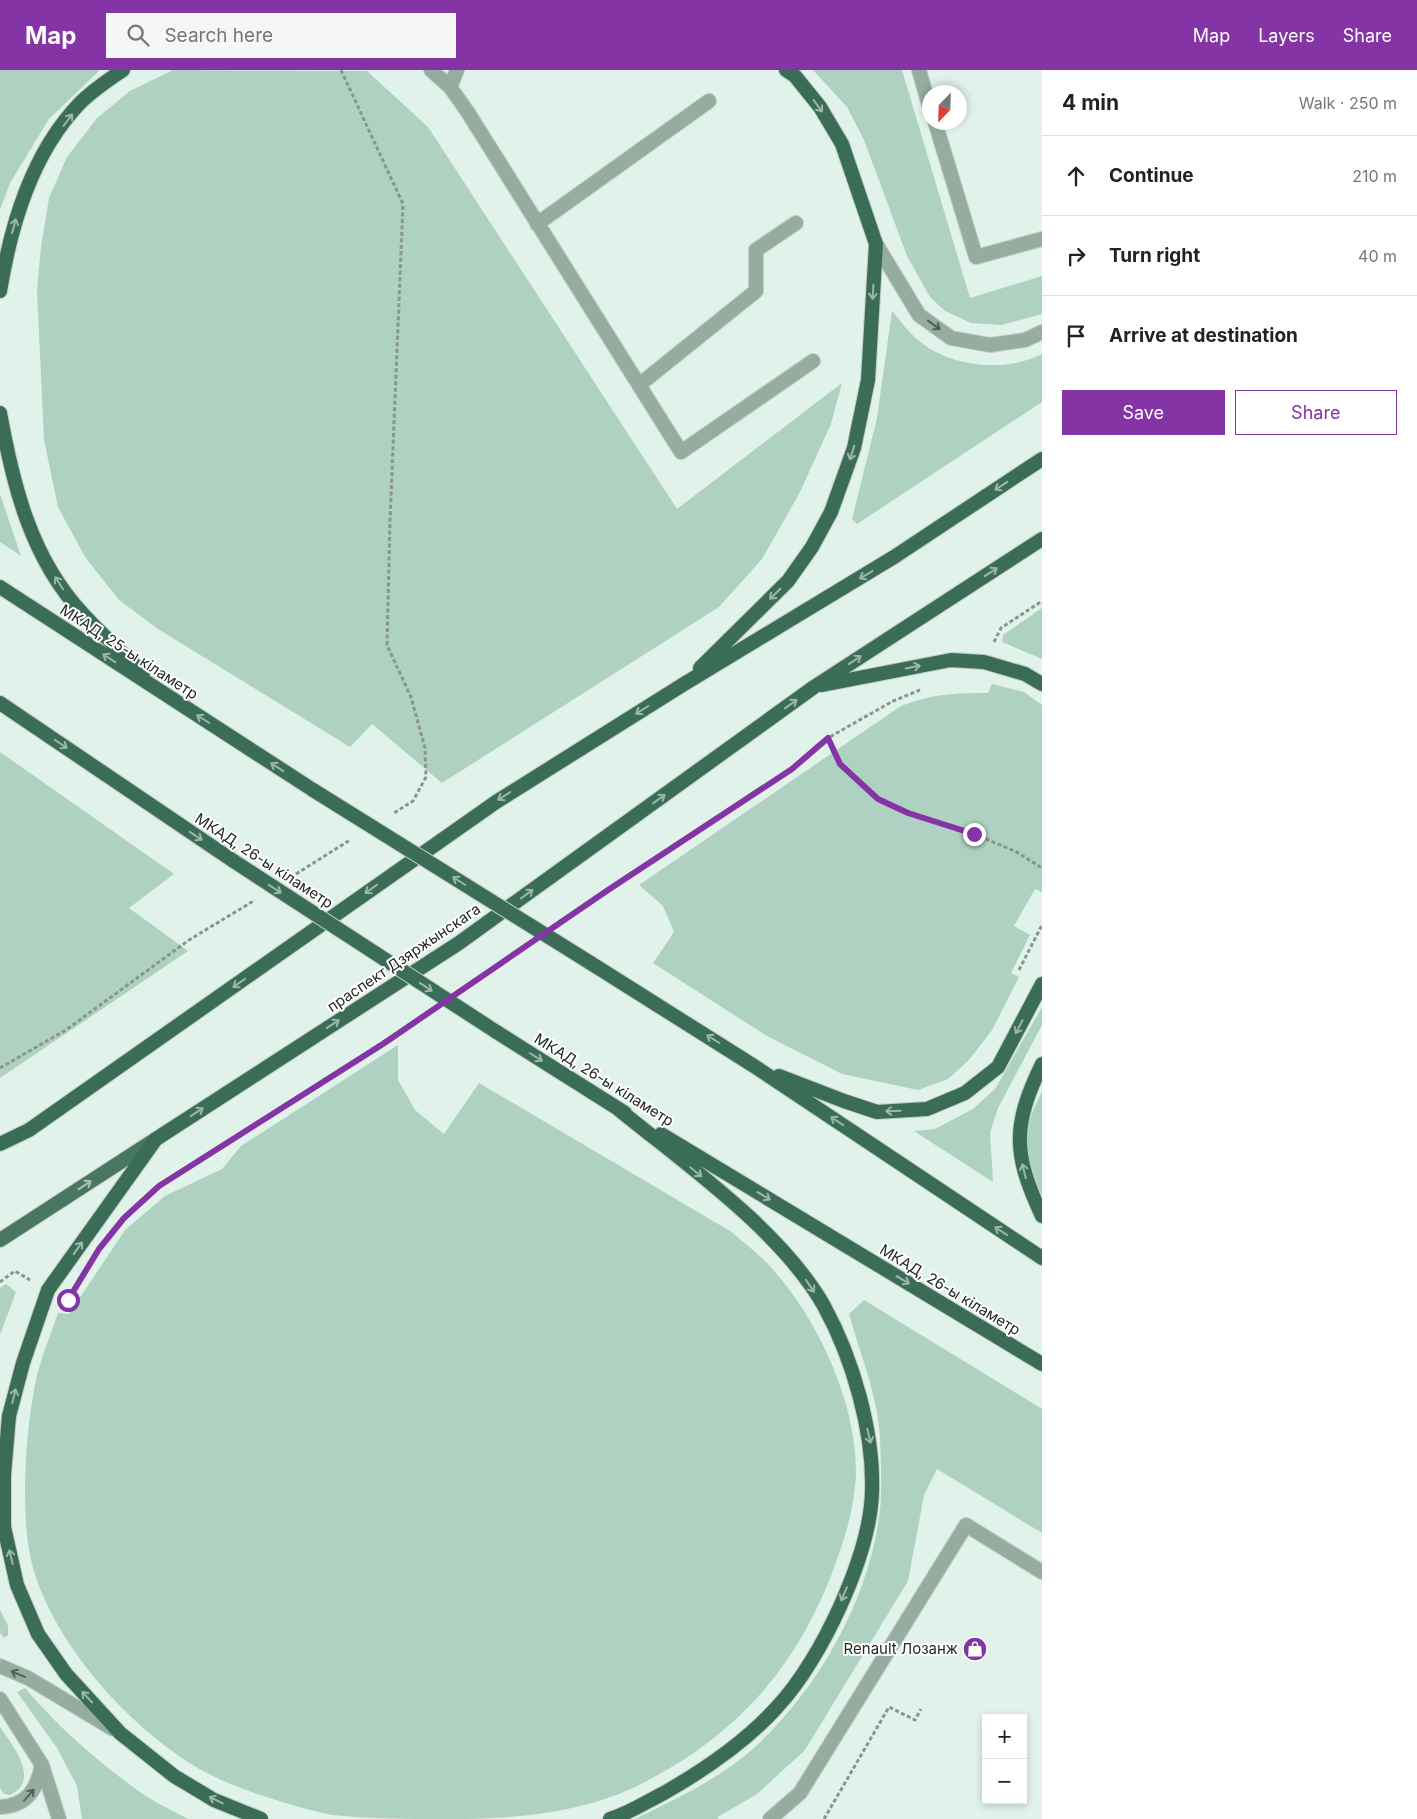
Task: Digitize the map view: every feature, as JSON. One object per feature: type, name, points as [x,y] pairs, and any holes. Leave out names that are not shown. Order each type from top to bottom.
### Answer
[{"type":"highway","points":[[0,291],[5,257],[19,208],[40,160],[80,103],[123,70]]},
{"type":"highway","points":[[684,684],[788,581],[812,547],[831,512],[854,448],[868,380],[876,244],[842,144],[820,107],[795,76],[786,70]]},
{"type":"highway","points":[[0,413],[9,466],[21,508],[58,583],[82,614],[165,694]]},
{"type":"highway","points":[[0,1144],[29,1130],[496,802],[684,684],[894,557],[1042,459]]},
{"type":"highway","name":"праспект Дзяржынскага","points":[[156,1139],[459,943],[814,687],[1042,538]]},
{"type":"highway","name":"МКАД, 25-ы кіламетр","points":[[0,588],[313,790],[754,1066]]},
{"type":"highway","points":[[814,687],[951,660],[984,662],[1025,674],[1042,684]]},
{"type":"highway","points":[[0,703],[20,717]]},
{"type":"highway","points":[[0,709],[20,717]]},
{"type":"highway","name":"МКАД, 26-ы кіламетр","points":[[20,717],[235,862],[495,1031],[617,1108],[1042,1364]]},
{"type":"highway","points":[[754,1066],[877,1112],[927,1109],[965,1093],[998,1068],[1042,984]]},
{"type":"highway","points":[[1042,1064],[1020,1119],[1019,1152],[1028,1188],[1042,1216]]},
{"type":"highway","points":[[754,1066],[1042,1258]]},
{"type":"highway","points":[[610,1819],[623,1815],[684,1781],[728,1753],[779,1706],[815,1655],[844,1597],[862,1550],[872,1494],[870,1444],[860,1400],[843,1346],[818,1298],[798,1268],[733,1203],[617,1108]]},
{"type":"highway","points":[[156,1139],[48,1290],[23,1363],[9,1416],[4,1475],[4,1527],[17,1585],[38,1634],[66,1674],[120,1733],[174,1776],[214,1800],[261,1819]]},
{"type":"main road","points":[[0,1152],[29,1130]]},
{"type":"main road","name":"праспект Дзяржынскага","points":[[0,1240],[156,1139]]},
{"type":"lane","points":[[431,70],[450,87],[681,452],[813,361]]},
{"type":"lane","points":[[450,87],[457,70]]},
{"type":"lane","points":[[919,70],[924,85]]},
{"type":"lane","points":[[537,224],[709,101]]},
{"type":"lane","points":[[937,130],[976,257],[1042,239]]},
{"type":"lane","points":[[639,385],[756,291],[756,250],[796,223]]},
{"type":"lane","points":[[876,244],[919,314],[951,338],[990,345],[1025,340],[1042,332]]},
{"type":"lane","points":[[770,1819],[800,1793],[966,1525],[1042,1572]]},
{"type":"lane","points":[[0,1666],[28,1678],[120,1733]]},
{"type":"lane","points":[[0,1699],[42,1765],[59,1819]]},
{"type":"lane","points":[[0,1807],[24,1801],[34,1791],[42,1765]]},
{"type":"path","points":[[341,70],[403,204],[387,645],[411,697],[426,748],[426,777],[413,801],[389,816]]},
{"type":"path","points":[[559,923],[792,769],[828,738],[840,764],[878,799],[908,813],[999,844],[1042,868]]},
{"type":"path","points":[[290,878],[356,837]]},
{"type":"path","points":[[0,1068],[66,1030],[189,940],[258,899]]},
{"type":"path","points":[[1019,970],[1042,925]]},
{"type":"path","points":[[463,989],[527,945]]},
{"type":"path","points":[[138,1205],[159,1186],[431,1011]]},
{"type":"path","points":[[0,1282],[15,1271],[48,1290]]},
{"type":"path","points":[[824,1819],[889,1707],[915,1720],[921,1709]]},
{"type":"green space","points":[[0,70],[100,70],[49,119],[10,183],[0,210]]},
{"type":"green space","points":[[173,70],[367,71],[428,127],[677,509],[842,383],[831,424],[799,494],[762,559],[719,607],[442,783],[372,724],[350,747],[158,629],[119,600],[85,557],[58,507],[44,440],[37,290],[41,247],[49,198],[67,157],[97,118],[130,91]]},
{"type":"green space","points":[[813,70],[902,70],[970,298],[1042,276],[1042,314],[1001,325],[971,323],[945,311],[930,297],[907,256],[864,140],[847,107]]},
{"type":"green space","points":[[892,311],[907,330],[918,340],[945,356],[961,361],[978,364],[1011,364],[1042,354],[1042,402],[857,524],[852,519],[877,418]]},
{"type":"green space","points":[[0,494],[21,556],[0,542]]},
{"type":"green space","points":[[1042,608],[1042,659],[1002,642],[1003,635]]},
{"type":"green space","points":[[992,684],[1024,692],[1042,705],[1042,892],[1035,889],[1014,926],[1030,935],[1011,973],[1019,977],[992,1030],[969,1060],[948,1079],[918,1090],[842,1074],[767,1036],[653,963],[674,932],[663,906],[639,885],[901,706],[943,695],[988,693]]},
{"type":"green space","points":[[0,752],[174,874],[129,908],[188,951],[0,1078]]},
{"type":"green space","points":[[1042,1007],[1042,1025],[998,1108],[990,1133],[993,1182],[914,1131],[935,1129],[973,1109],[995,1089]]},
{"type":"green space","points":[[398,1045],[398,1080],[415,1110],[444,1134],[479,1083],[730,1231],[762,1258],[781,1279],[799,1304],[829,1358],[841,1387],[849,1417],[856,1475],[850,1518],[832,1574],[815,1613],[795,1648],[772,1680],[745,1710],[715,1737],[681,1761],[643,1783],[596,1802],[572,1808],[523,1816],[473,1819],[405,1819],[332,1815],[287,1804],[213,1776],[184,1759],[154,1737],[125,1711],[98,1681],[74,1650],[53,1617],[38,1583],[29,1550],[25,1487],[30,1416],[39,1368],[58,1313],[69,1314],[125,1230],[165,1196],[222,1169],[241,1146]]},
{"type":"green space","points":[[1042,1091],[1042,1196],[1030,1166],[1026,1144],[1029,1121]]},
{"type":"green space","points":[[6,1284],[16,1292],[0,1335],[0,1288]]},
{"type":"green space","points":[[864,1300],[1042,1409],[1042,1533],[937,1469],[924,1495],[908,1581],[805,1750],[757,1794],[718,1817],[718,1819],[635,1819],[682,1796],[728,1769],[755,1747],[800,1697],[820,1669],[838,1639],[853,1608],[865,1576],[874,1543],[881,1493],[879,1423],[868,1376],[849,1314]]},
{"type":"green space","points":[[0,1610],[8,1626],[8,1635],[4,1638],[0,1633]]},
{"type":"green space","points":[[25,1688],[65,1730],[109,1769],[146,1796],[188,1819],[82,1819],[77,1786],[57,1748],[17,1692]]},
{"type":"green space","points":[[0,1727],[22,1762],[24,1772],[23,1781],[19,1789],[10,1795],[4,1794],[0,1788]]},
{"type":"place","name":"Renault Лозанж","points":[[975,1649]]},
{"type":"route","points":[[68,1300],[99,1249],[124,1218],[159,1186],[383,1044],[608,890],[792,769],[828,738],[840,764],[878,799],[908,813],[974,834]]}]
